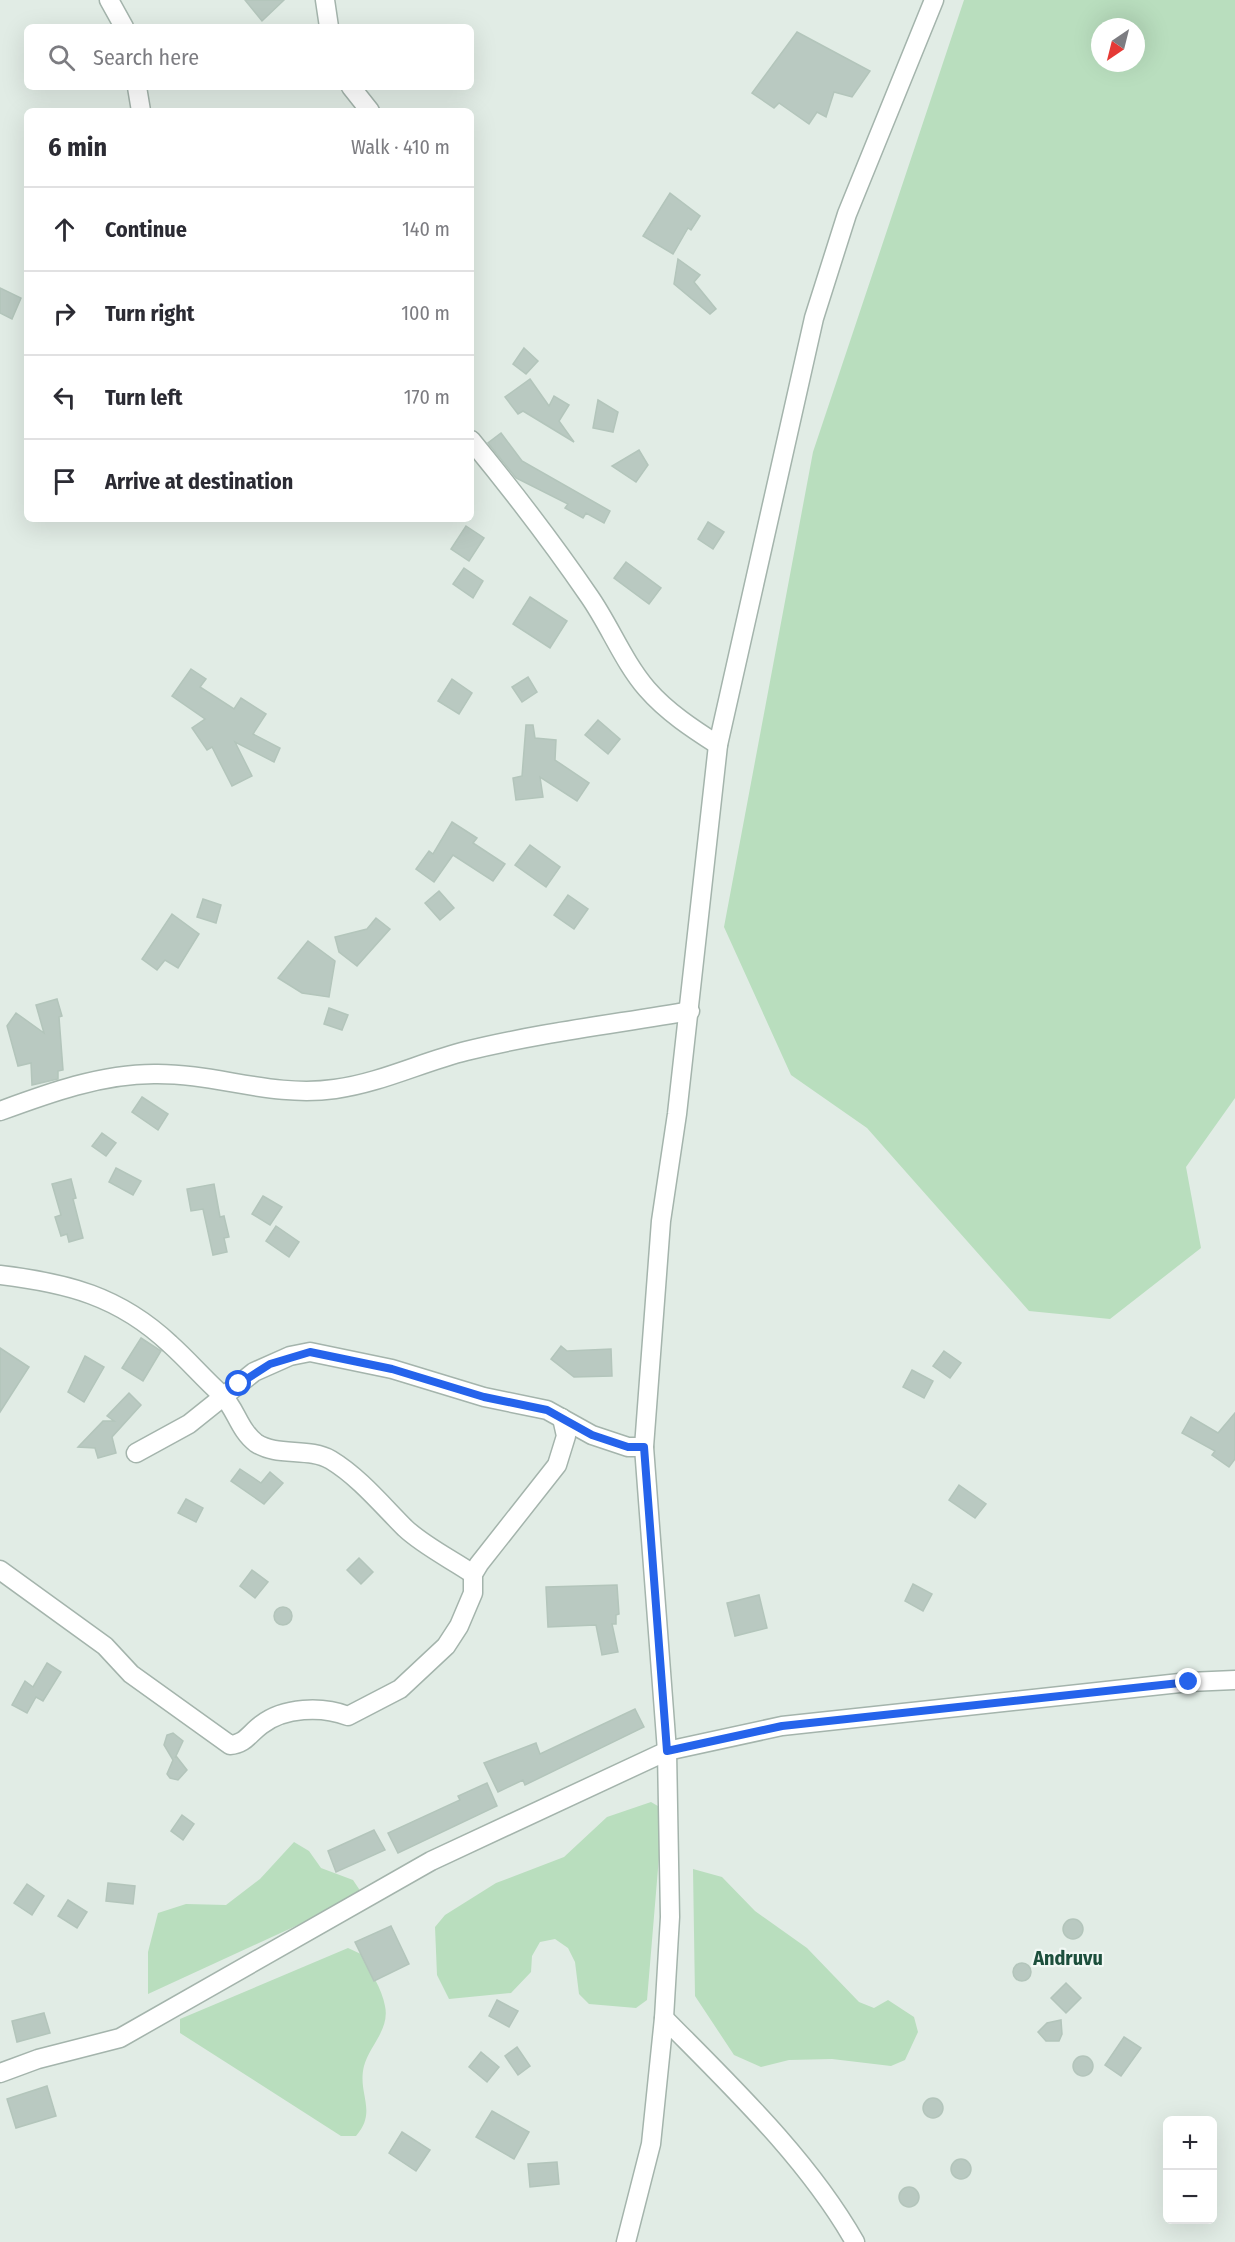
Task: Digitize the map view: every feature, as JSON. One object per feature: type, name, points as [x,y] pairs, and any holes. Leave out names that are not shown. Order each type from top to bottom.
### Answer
[{"type":"street","points":[[110,0],[122,24]]},
{"type":"street","points":[[325,0],[329,24]]},
{"type":"street","points":[[626,2242],[651,2144],[664,2018],[670,1917],[667,1751],[644,1447],[661,1221],[690,1011],[718,745],[814,318],[847,214],[934,0]]},
{"type":"street","points":[[138,90],[140,108]]},
{"type":"street","points":[[353,90],[368,108]]},
{"type":"street","points":[[474,444],[565,561],[647,689],[683,721],[718,745]]},
{"type":"street","points":[[0,1111],[86,1083],[155,1074],[190,1077],[290,1093],[335,1089],[376,1080],[427,1061],[468,1050],[690,1011]]},
{"type":"street","points":[[0,1275],[80,1288],[105,1299],[158,1333],[224,1397],[241,1427],[259,1445],[322,1455],[332,1460],[368,1490],[406,1529],[473,1574]]},
{"type":"street","points":[[136,1453],[189,1424],[254,1372],[270,1364],[310,1352],[392,1369],[484,1397],[547,1410],[592,1435],[628,1447],[644,1447]]},
{"type":"street","points":[[0,1570],[105,1646],[120,1659],[130,1674],[230,1745],[241,1744],[262,1724],[285,1714],[330,1709],[348,1716],[400,1689],[430,1663],[459,1626],[473,1593],[473,1574],[492,1544],[556,1465],[566,1436],[562,1418]]},
{"type":"street","points":[[0,2073],[38,2059],[120,2038],[431,1861],[667,1751],[782,1726],[1166,1685],[1235,1680]]},
{"type":"street","points":[[664,2018],[721,2075],[798,2160],[840,2215],[855,2242]]},
{"type":"green space","points":[[964,0],[1235,0],[1235,1098],[1186,1167],[1201,1248],[1110,1319],[1029,1311],[867,1128],[791,1075],[724,927],[813,452]]},
{"type":"green space","points":[[651,1802],[663,1809],[647,2000],[636,2008],[589,2004],[579,1994],[575,1962],[568,1948],[555,1939],[540,1942],[532,1956],[531,1972],[511,1993],[449,1999],[437,1975],[435,1927],[445,1915],[496,1883],[564,1857],[607,1817]]},
{"type":"green space","points":[[294,1842],[309,1851],[321,1868],[353,1880],[363,1895],[148,1994],[148,1952],[158,1913],[186,1904],[226,1905],[260,1879]]},
{"type":"green space","points":[[693,1869],[722,1877],[755,1911],[807,1948],[859,2002],[874,2008],[888,2000],[914,2017],[918,2032],[905,2060],[891,2066],[832,2059],[789,2060],[761,2067],[734,2055],[695,1996]]},
{"type":"green space","points":[[348,1948],[363,1955],[381,1993],[386,2014],[382,2030],[364,2066],[366,2118],[356,2136],[341,2136],[180,2033],[180,2019]]},
{"type":"building","points":[[245,0],[284,0],[262,21]]},
{"type":"building","points":[[797,32],[870,71],[852,97],[834,92],[826,117],[817,112],[809,124],[779,103],[774,108],[752,93]]},
{"type":"building","points":[[670,193],[700,216],[691,230],[688,228],[673,254],[643,236]]},
{"type":"building","points":[[678,259],[700,275],[694,282],[716,309],[710,314],[674,284]]},
{"type":"building","points":[[0,288],[21,298],[12,319],[0,313]]},
{"type":"building","points":[[524,348],[538,361],[526,374],[513,364]]},
{"type":"building","points":[[530,379],[549,406],[554,396],[569,405],[559,421],[574,442],[523,411],[518,414],[505,397]]},
{"type":"building","points":[[598,400],[618,412],[613,432],[593,428]]},
{"type":"building","points":[[501,433],[522,461],[610,511],[604,523],[586,513],[583,518],[565,508],[568,504],[516,478],[488,443]]},
{"type":"building","points":[[639,450],[648,465],[636,482],[612,466]]},
{"type":"building","points":[[708,522],[724,532],[713,549],[698,539]]},
{"type":"building","points":[[466,526],[484,538],[469,561],[451,549]]},
{"type":"building","points":[[626,562],[661,588],[649,604],[614,578]]},
{"type":"building","points":[[464,568],[483,581],[473,598],[453,584]]},
{"type":"building","points":[[530,597],[567,621],[550,648],[513,624]]},
{"type":"building","points":[[191,669],[206,679],[200,687],[234,709],[241,698],[266,714],[253,734],[280,748],[274,762],[235,742],[252,776],[232,786],[212,747],[207,750],[192,728],[205,719],[172,696]]},
{"type":"building","points":[[528,677],[537,692],[522,702],[512,687]]},
{"type":"building","points":[[452,679],[472,693],[459,714],[438,701]]},
{"type":"building","points":[[598,720],[620,739],[608,754],[585,735]]},
{"type":"building","points":[[526,725],[533,725],[535,738],[556,740],[555,760],[589,783],[577,801],[540,777],[543,797],[516,800],[513,778],[522,776]]},
{"type":"building","points":[[452,822],[477,838],[473,843],[505,864],[493,881],[453,855],[434,882],[416,869],[429,851],[433,854]]},
{"type":"building","points":[[530,845],[560,867],[546,887],[515,865]]},
{"type":"building","points":[[439,891],[454,908],[440,920],[425,903]]},
{"type":"building","points":[[568,895],[588,909],[574,929],[554,915]]},
{"type":"building","points":[[203,899],[221,905],[216,923],[197,917]]},
{"type":"building","points":[[172,914],[199,934],[178,968],[165,960],[157,970],[142,959]]},
{"type":"building","points":[[376,918],[390,929],[357,966],[339,952],[335,937],[367,929]]},
{"type":"building","points":[[308,941],[335,961],[329,997],[302,993],[278,978]]},
{"type":"building","points":[[57,999],[62,1016],[59,1017],[63,1070],[58,1071],[58,1079],[32,1085],[31,1063],[18,1066],[7,1026],[16,1013],[44,1033],[36,1005]]},
{"type":"building","points":[[329,1008],[348,1015],[342,1030],[324,1024]]},
{"type":"building","points":[[142,1097],[168,1114],[158,1130],[132,1112]]},
{"type":"building","points":[[102,1133],[116,1143],[106,1156],[92,1146]]},
{"type":"building","points":[[116,1168],[141,1181],[133,1195],[109,1182]]},
{"type":"building","points":[[71,1179],[76,1198],[73,1199],[83,1238],[69,1242],[67,1234],[61,1236],[55,1217],[61,1215],[52,1184]]},
{"type":"building","points":[[214,1184],[220,1217],[224,1216],[229,1237],[224,1238],[227,1252],[213,1255],[203,1209],[191,1211],[187,1189]]},
{"type":"building","points":[[263,1196],[282,1207],[270,1225],[252,1214]]},
{"type":"building","points":[[276,1226],[299,1242],[289,1257],[266,1241]]},
{"type":"building","points":[[141,1338],[161,1351],[143,1381],[122,1368]]},
{"type":"building","points":[[561,1346],[567,1351],[611,1349],[612,1376],[574,1377],[551,1359]]},
{"type":"building","points":[[0,1348],[29,1367],[0,1412]]},
{"type":"building","points":[[944,1351],[961,1363],[950,1378],[933,1366]]},
{"type":"building","points":[[85,1356],[104,1367],[84,1402],[68,1392]]},
{"type":"building","points":[[912,1370],[933,1381],[924,1398],[903,1387]]},
{"type":"building","points":[[129,1393],[141,1405],[112,1437],[116,1453],[98,1458],[95,1448],[78,1447],[103,1421],[114,1421],[107,1416]]},
{"type":"building","points":[[1235,1413],[1235,1459],[1229,1467],[1212,1455],[1215,1451],[1182,1433],[1191,1417],[1218,1433]]},
{"type":"building","points":[[240,1469],[261,1483],[270,1472],[283,1483],[264,1504],[231,1481]]},
{"type":"building","points":[[959,1485],[986,1504],[975,1518],[949,1500]]},
{"type":"building","points":[[186,1499],[203,1508],[196,1522],[178,1513]]},
{"type":"building","points":[[359,1558],[373,1572],[361,1584],[347,1570]]},
{"type":"building","points":[[252,1570],[268,1582],[255,1598],[240,1586]]},
{"type":"building","points":[[913,1584],[932,1594],[923,1611],[905,1601]]},
{"type":"building","points":[[617,1585],[619,1614],[616,1615],[616,1624],[612,1624],[618,1652],[602,1655],[596,1625],[548,1627],[546,1587]]},
{"type":"building","points":[[759,1595],[767,1628],[735,1636],[727,1603]]},
{"type":"building","points":[[279,1607],[287,1607],[292,1612],[290,1623],[279,1625],[274,1620],[274,1612]]},
{"type":"building","points":[[47,1663],[61,1672],[43,1701],[36,1697],[27,1713],[12,1705],[25,1681],[33,1687]]},
{"type":"building","points":[[635,1709],[644,1727],[525,1785],[523,1780],[498,1792],[484,1763],[536,1743],[540,1754]]},
{"type":"building","points":[[173,1733],[183,1741],[175,1758],[176,1756],[187,1770],[178,1780],[170,1778],[167,1774],[173,1760],[164,1745],[167,1735]]},
{"type":"building","points":[[487,1783],[497,1806],[398,1853],[388,1833],[460,1800],[458,1796]]},
{"type":"building","points":[[182,1815],[194,1824],[183,1840],[171,1831]]},
{"type":"building","points":[[374,1830],[385,1850],[336,1872],[328,1851]]},
{"type":"building","points":[[108,1883],[135,1886],[133,1904],[106,1901]]},
{"type":"building","points":[[27,1884],[44,1896],[32,1915],[14,1903]]},
{"type":"building","points":[[68,1900],[87,1912],[77,1928],[58,1916]]},
{"type":"building","points":[[1073,1919],[1080,1922],[1083,1929],[1080,1936],[1073,1939],[1066,1936],[1063,1929],[1066,1922]]},
{"type":"building","points":[[391,1926],[409,1964],[374,1981],[355,1942]]},
{"type":"building","points":[[1022,1963],[1028,1966],[1031,1972],[1028,1978],[1022,1981],[1016,1978],[1013,1972],[1016,1966]]},
{"type":"building","points":[[1066,1983],[1081,1998],[1066,2013],[1051,1998]]},
{"type":"building","points":[[497,2000],[518,2011],[509,2027],[489,2016]]},
{"type":"building","points":[[44,2013],[50,2033],[17,2042],[12,2021]]},
{"type":"building","points":[[1061,2020],[1062,2034],[1059,2041],[1046,2041],[1038,2032],[1047,2023]]},
{"type":"building","points":[[1124,2037],[1141,2048],[1121,2076],[1105,2065]]},
{"type":"building","points":[[517,2047],[530,2066],[518,2075],[505,2056]]},
{"type":"building","points":[[481,2052],[499,2067],[487,2082],[469,2067]]},
{"type":"building","points":[[1079,2056],[1087,2056],[1093,2062],[1093,2070],[1087,2076],[1079,2076],[1073,2070],[1073,2062]]},
{"type":"building","points":[[47,2086],[56,2116],[16,2128],[7,2099]]},
{"type":"building","points":[[933,2098],[940,2101],[943,2108],[940,2115],[933,2118],[926,2115],[923,2108],[926,2101]]},
{"type":"building","points":[[492,2111],[529,2132],[514,2159],[476,2137]]},
{"type":"building","points":[[402,2132],[430,2150],[416,2171],[389,2153]]},
{"type":"building","points":[[961,2159],[968,2162],[971,2169],[968,2176],[961,2179],[954,2176],[951,2169],[954,2162]]},
{"type":"building","points":[[557,2162],[559,2184],[530,2187],[528,2164]]},
{"type":"building","points":[[909,2187],[916,2190],[919,2197],[916,2204],[909,2207],[902,2204],[899,2197],[902,2190]]},
{"type":"district","name":"Andruvu","points":[[1068,1958]]},
{"type":"route","points":[[239,1384],[254,1372],[270,1364],[290,1356],[310,1352],[330,1358],[392,1369],[435,1384],[484,1397],[547,1410],[592,1435],[628,1447],[644,1447],[644,1477],[667,1751],[782,1726],[882,1714],[988,1706],[1189,1682]]}]
